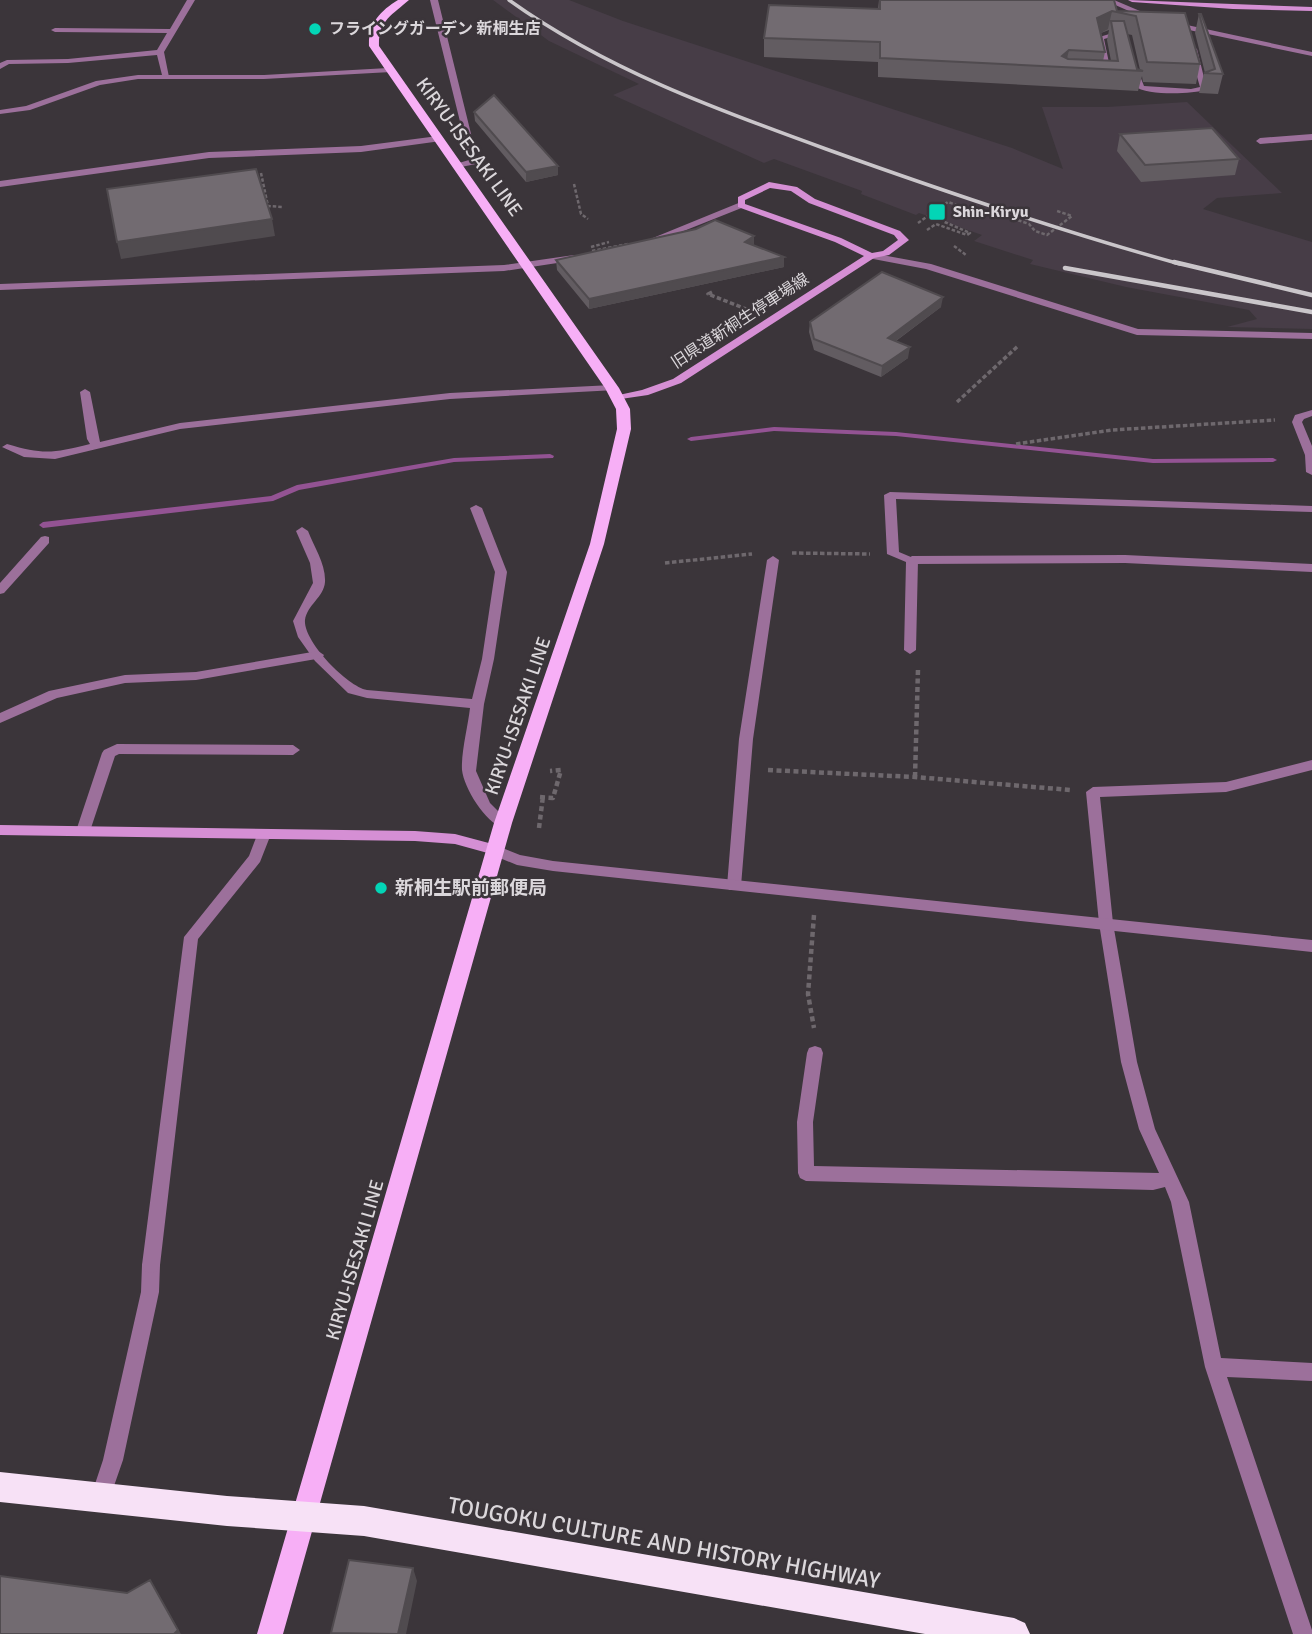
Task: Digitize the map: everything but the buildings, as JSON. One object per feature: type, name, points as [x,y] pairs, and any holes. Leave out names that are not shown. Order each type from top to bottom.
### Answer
[{"type":"highway","name":"TOUGOKU CULTURE AND HISTORY HIGHWAY","points":[[0,1487],[100,1499],[364,1521],[1013,1634]]},
{"type":"main road","name":"KIRYU-ISESAKI LINE","points":[[270,1634],[503,823],[597,544],[624,429],[623,409],[615,393],[388,70],[374,46],[374,26],[388,10],[404,0]]},
{"type":"street","points":[[166,75],[160,52],[191,0]]},
{"type":"street","points":[[433,0],[472,154],[473,162],[456,164]]},
{"type":"street","points":[[1108,0],[1154,18],[1312,54]]},
{"type":"street","points":[[1132,0],[1233,8],[1312,9]]},
{"type":"street","points":[[1133,66],[1138,86],[1142,88],[1191,91],[1204,88],[1186,26]]},
{"type":"street","points":[[55,30],[172,31]]},
{"type":"street","points":[[1098,76],[1109,77],[1100,38],[1102,35],[1122,34],[1127,42]]},
{"type":"street","points":[[0,66],[7,62],[68,61],[160,52]]},
{"type":"street","points":[[0,113],[27,108],[99,83],[166,75],[264,77],[388,70]]},
{"type":"street","points":[[1260,141],[1312,137]]},
{"type":"street","points":[[0,184],[172,159],[255,151],[361,149],[438,139]]},
{"type":"street","name":"旧県道新桐生停車場線","points":[[615,393],[644,393],[677,381],[871,256],[893,250],[903,237],[780,185],[769,185],[745,195],[741,205]]},
{"type":"street","points":[[638,245],[741,205],[838,240],[871,256],[928,266],[1137,332],[1312,336]]},
{"type":"street","points":[[0,287],[529,267],[589,255]]},
{"type":"street","points":[[97,446],[92,439],[80,393],[98,390]]},
{"type":"street","points":[[8,447],[24,454],[55,456],[180,426],[425,398],[615,393]]},
{"type":"street","points":[[1312,413],[1299,417],[1297,422],[1310,456],[1312,472]]},
{"type":"street","points":[[1312,509],[890,495],[893,554],[912,560],[1125,559],[1312,568]]},
{"type":"street","points":[[476,508],[501,572],[488,659],[477,704],[469,771],[484,806],[503,823]]},
{"type":"street","points":[[302,531],[317,568],[319,583],[299,617],[301,635],[351,689],[367,694],[477,704]]},
{"type":"street","points":[[0,590],[45,540]]},
{"type":"street","points":[[734,886],[742,768],[773,560]]},
{"type":"street","points":[[910,650],[912,560]]},
{"type":"street","points":[[0,718],[54,694],[125,679],[196,676],[318,656]]},
{"type":"street","points":[[83,831],[109,753],[117,749],[293,750]]},
{"type":"street","points":[[1303,1634],[1214,1367],[1180,1202],[1147,1129],[1129,1062],[1106,923],[1093,792],[1226,787],[1312,765]]},
{"type":"street","points":[[0,830],[442,838],[478,844],[527,862],[1312,946]]},
{"type":"street","points":[[100,1499],[113,1460],[150,1292],[151,1265],[191,937],[254,858],[264,834]]},
{"type":"street","points":[[815,1053],[804,1122],[806,1173],[1153,1182],[1171,1178]]},
{"type":"street","points":[[1214,1367],[1312,1372]]},
{"type":"path","points":[[255,151],[268,206],[283,207]]},
{"type":"path","points":[[574,184],[581,214],[588,219]]},
{"type":"path","points":[[940,207],[948,202],[995,218]]},
{"type":"path","points":[[979,213],[1000,214],[1030,224],[1035,230],[1047,235],[1072,216],[1056,211]]},
{"type":"path","points":[[922,220],[928,216]]},
{"type":"path","points":[[928,230],[936,224],[967,235],[970,233],[940,220]]},
{"type":"path","points":[[712,292],[708,293],[747,310]]},
{"type":"path","points":[[957,402],[1018,346]]},
{"type":"path","points":[[1016,444],[1112,430],[1250,420],[1297,422]]},
{"type":"path","points":[[910,650],[918,661],[915,777]]},
{"type":"path","points":[[742,768],[915,777],[1093,792]]},
{"type":"path","points":[[547,780],[550,769],[561,770],[553,798]]},
{"type":"path","points":[[539,828],[544,792]]},
{"type":"path","points":[[815,894],[808,994],[815,1053]]},
{"type":"shaded area","points":[[493,0],[569,0],[623,21],[1012,148],[1063,169],[1042,107],[1107,107],[1187,102],[1282,193],[1217,198],[1203,209],[1312,242],[1312,329],[1227,327],[1257,319],[1249,310],[1126,287],[1030,264],[1033,260],[974,241],[982,235],[919,213],[916,215],[861,194],[862,191],[774,159],[764,163],[613,95],[639,84],[549,41]]},
{"type":"waterway","points":[[691,439],[774,429],[896,434],[1153,461],[1273,460]]},
{"type":"waterway","points":[[43,525],[273,498],[297,488],[454,460],[550,456]]},
{"type":"railway","points":[[509,0],[583,47],[702,102],[958,195],[1180,264]]},
{"type":"railway","points":[[1174,262],[1312,295]]},
{"type":"railway","points":[[1065,268],[1312,312]]},
{"type":"place","name":"フライングガーデン 新桐生店","points":[[315,29]]},
{"type":"place","name":"Shin-Kiryu","points":[[937,212]]},
{"type":"place","name":"新桐生駅前郵便局","points":[[381,888]]}]
